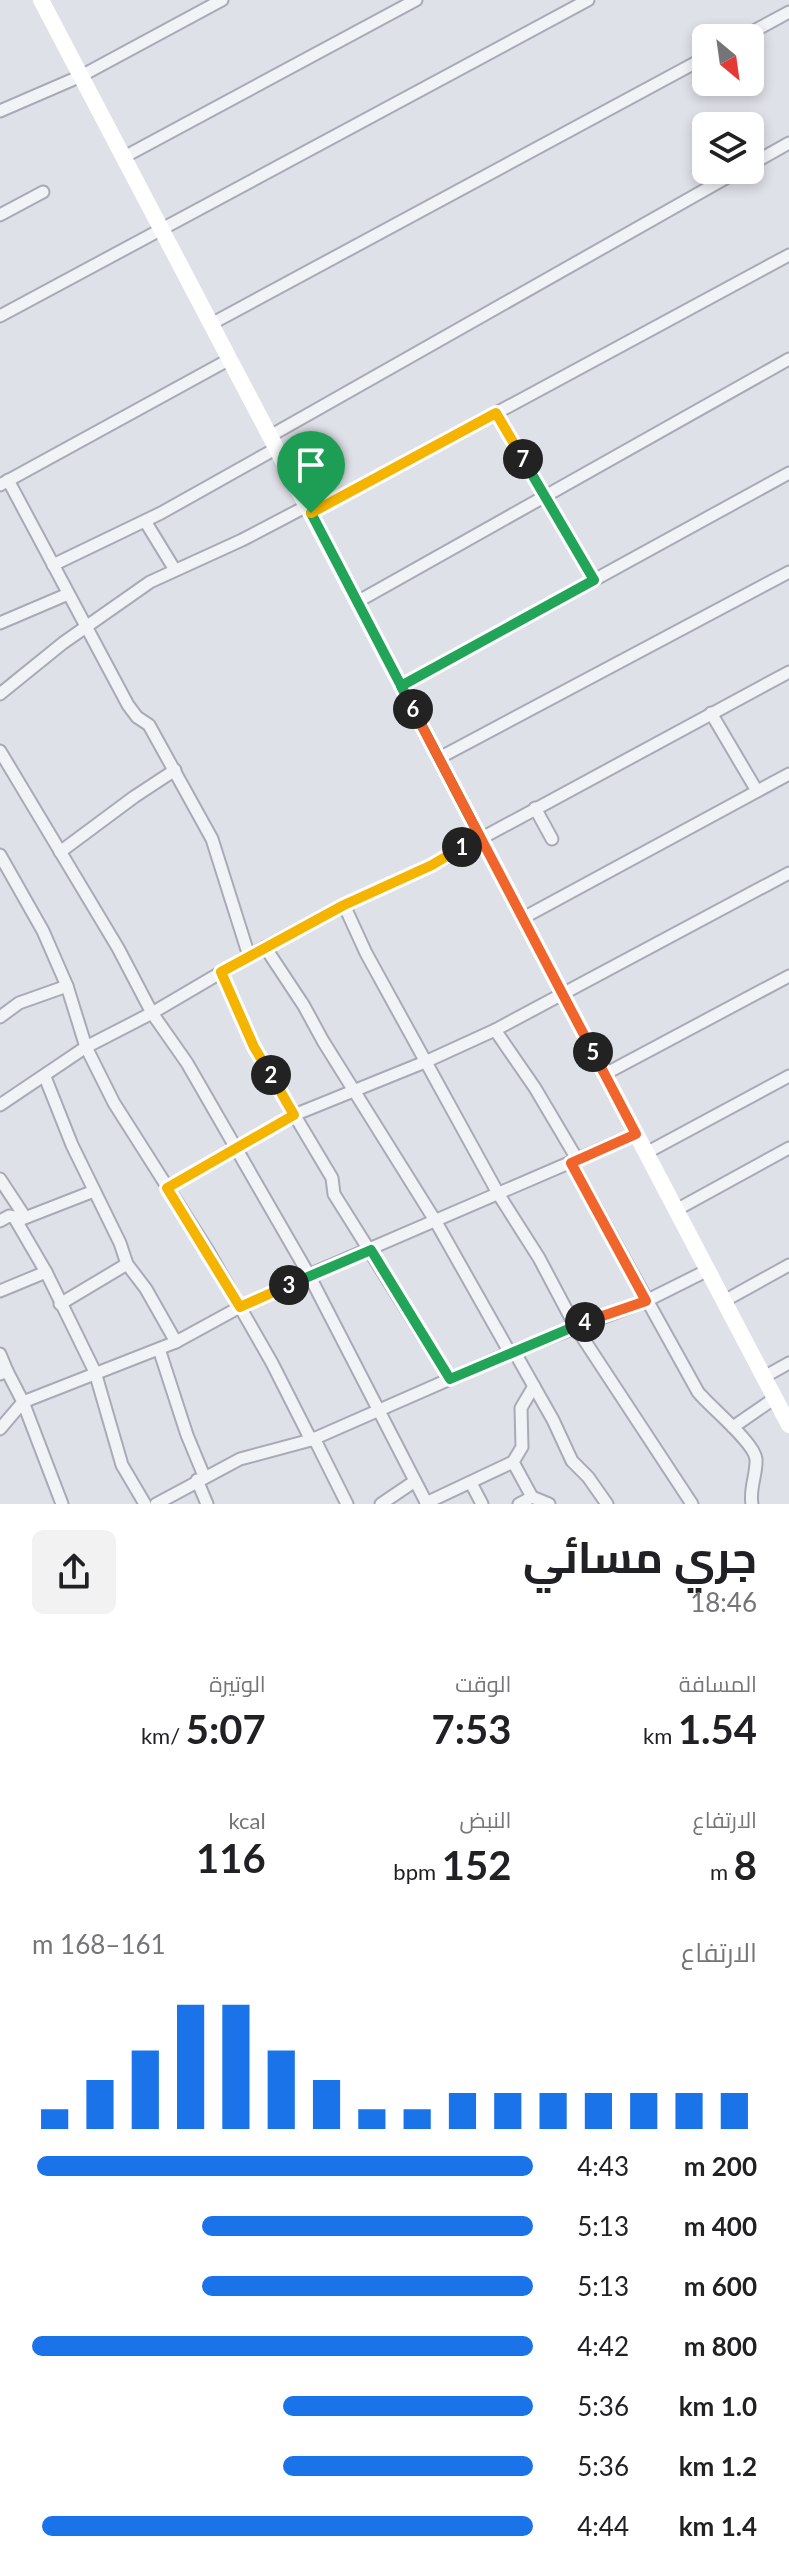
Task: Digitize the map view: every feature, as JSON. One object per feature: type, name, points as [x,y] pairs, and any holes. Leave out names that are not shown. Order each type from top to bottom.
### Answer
[{"type":"street","points":[[41,0],[789,1425]]},
{"type":"street","points":[[0,111],[81,76],[222,0]]},
{"type":"street","points":[[124,157],[416,0]]},
{"type":"street","points":[[0,316],[588,0]]},
{"type":"street","points":[[764,26],[789,12]]},
{"type":"street","points":[[211,324],[692,65]]},
{"type":"street","points":[[764,157],[789,143]]},
{"type":"street","points":[[53,565],[145,521],[273,442],[716,184]]},
{"type":"street","points":[[0,215],[43,192]]},
{"type":"street","points":[[0,694],[63,643],[150,582],[309,509],[496,413],[789,255]]},
{"type":"street","points":[[230,359],[4,483],[53,565],[128,705],[137,717],[149,725],[216,849],[249,956]]},
{"type":"street","points":[[357,602],[789,359]]},
{"type":"street","points":[[496,413],[594,580]]},
{"type":"street","points":[[401,686],[789,473]]},
{"type":"street","points":[[145,521],[175,570]]},
{"type":"street","points":[[439,758],[789,572]]},
{"type":"street","points":[[0,623],[68,594]]},
{"type":"street","points":[[0,1105],[86,1047],[152,1013],[265,947],[344,905],[432,865],[789,672]]},
{"type":"street","points":[[711,713],[757,791]]},
{"type":"street","points":[[0,751],[118,948],[152,1013],[187,1063],[309,1275],[427,1503],[513,1462],[522,1447],[521,1408],[534,1386]]},
{"type":"street","points":[[60,852],[175,770]]},
{"type":"street","points":[[523,918],[789,774]]},
{"type":"street","points":[[535,808],[552,839]]},
{"type":"street","points":[[0,855],[43,931],[67,986],[86,1047],[114,1103],[240,1307],[347,1504]]},
{"type":"street","points":[[167,1188],[294,1115],[495,1030],[789,873]]},
{"type":"street","points":[[344,905],[366,953],[425,1062],[575,1326],[692,1504]]},
{"type":"street","points":[[265,947],[304,1006],[534,1386],[572,1461],[607,1504]]},
{"type":"street","points":[[221,972],[254,1047],[332,1178],[334,1194],[450,1379]]},
{"type":"street","points":[[605,1074],[789,976]]},
{"type":"street","points":[[0,1017],[19,1003],[67,986]]},
{"type":"street","points":[[495,1030],[535,1088],[646,1301],[698,1392],[748,1441],[756,1459],[752,1504]]},
{"type":"street","points":[[646,1153],[789,1076]]},
{"type":"street","points":[[45,1077],[94,1191],[121,1244],[127,1264],[146,1289],[176,1342]]},
{"type":"street","points":[[0,1429],[23,1402],[176,1342],[240,1307],[309,1275],[636,1134]]},
{"type":"street","points":[[676,1210],[789,1148]]},
{"type":"street","points":[[0,1179],[95,1372],[122,1465],[145,1504]]},
{"type":"street","points":[[0,1221],[12,1215],[21,1219],[94,1191]]},
{"type":"street","points":[[60,1304],[127,1264]]},
{"type":"street","points":[[724,1301],[789,1265]]},
{"type":"street","points":[[156,1504],[240,1459],[312,1439],[512,1352],[646,1301],[708,1270]]},
{"type":"street","points":[[0,1291],[46,1272]]},
{"type":"street","points":[[159,1349],[207,1504]]},
{"type":"street","points":[[0,1354],[4,1372],[23,1402],[62,1504]]},
{"type":"street","points":[[764,1377],[789,1363]]},
{"type":"street","points":[[733,1427],[775,1398]]},
{"type":"street","points":[[513,1462],[532,1497],[549,1504]]},
{"type":"street","points":[[381,1504],[415,1481]]},
{"type":"street","points":[[471,1483],[482,1504]]},
{"type":"street","points":[[519,1504],[532,1497]]},
{"type":"route","points":[[311,513],[401,686],[480,837],[432,865],[344,905],[221,972],[254,1047],[294,1115],[167,1188],[240,1307],[371,1250],[450,1379],[575,1326],[646,1301],[571,1163],[636,1134],[401,686],[594,580],[496,413],[311,513]]}]
